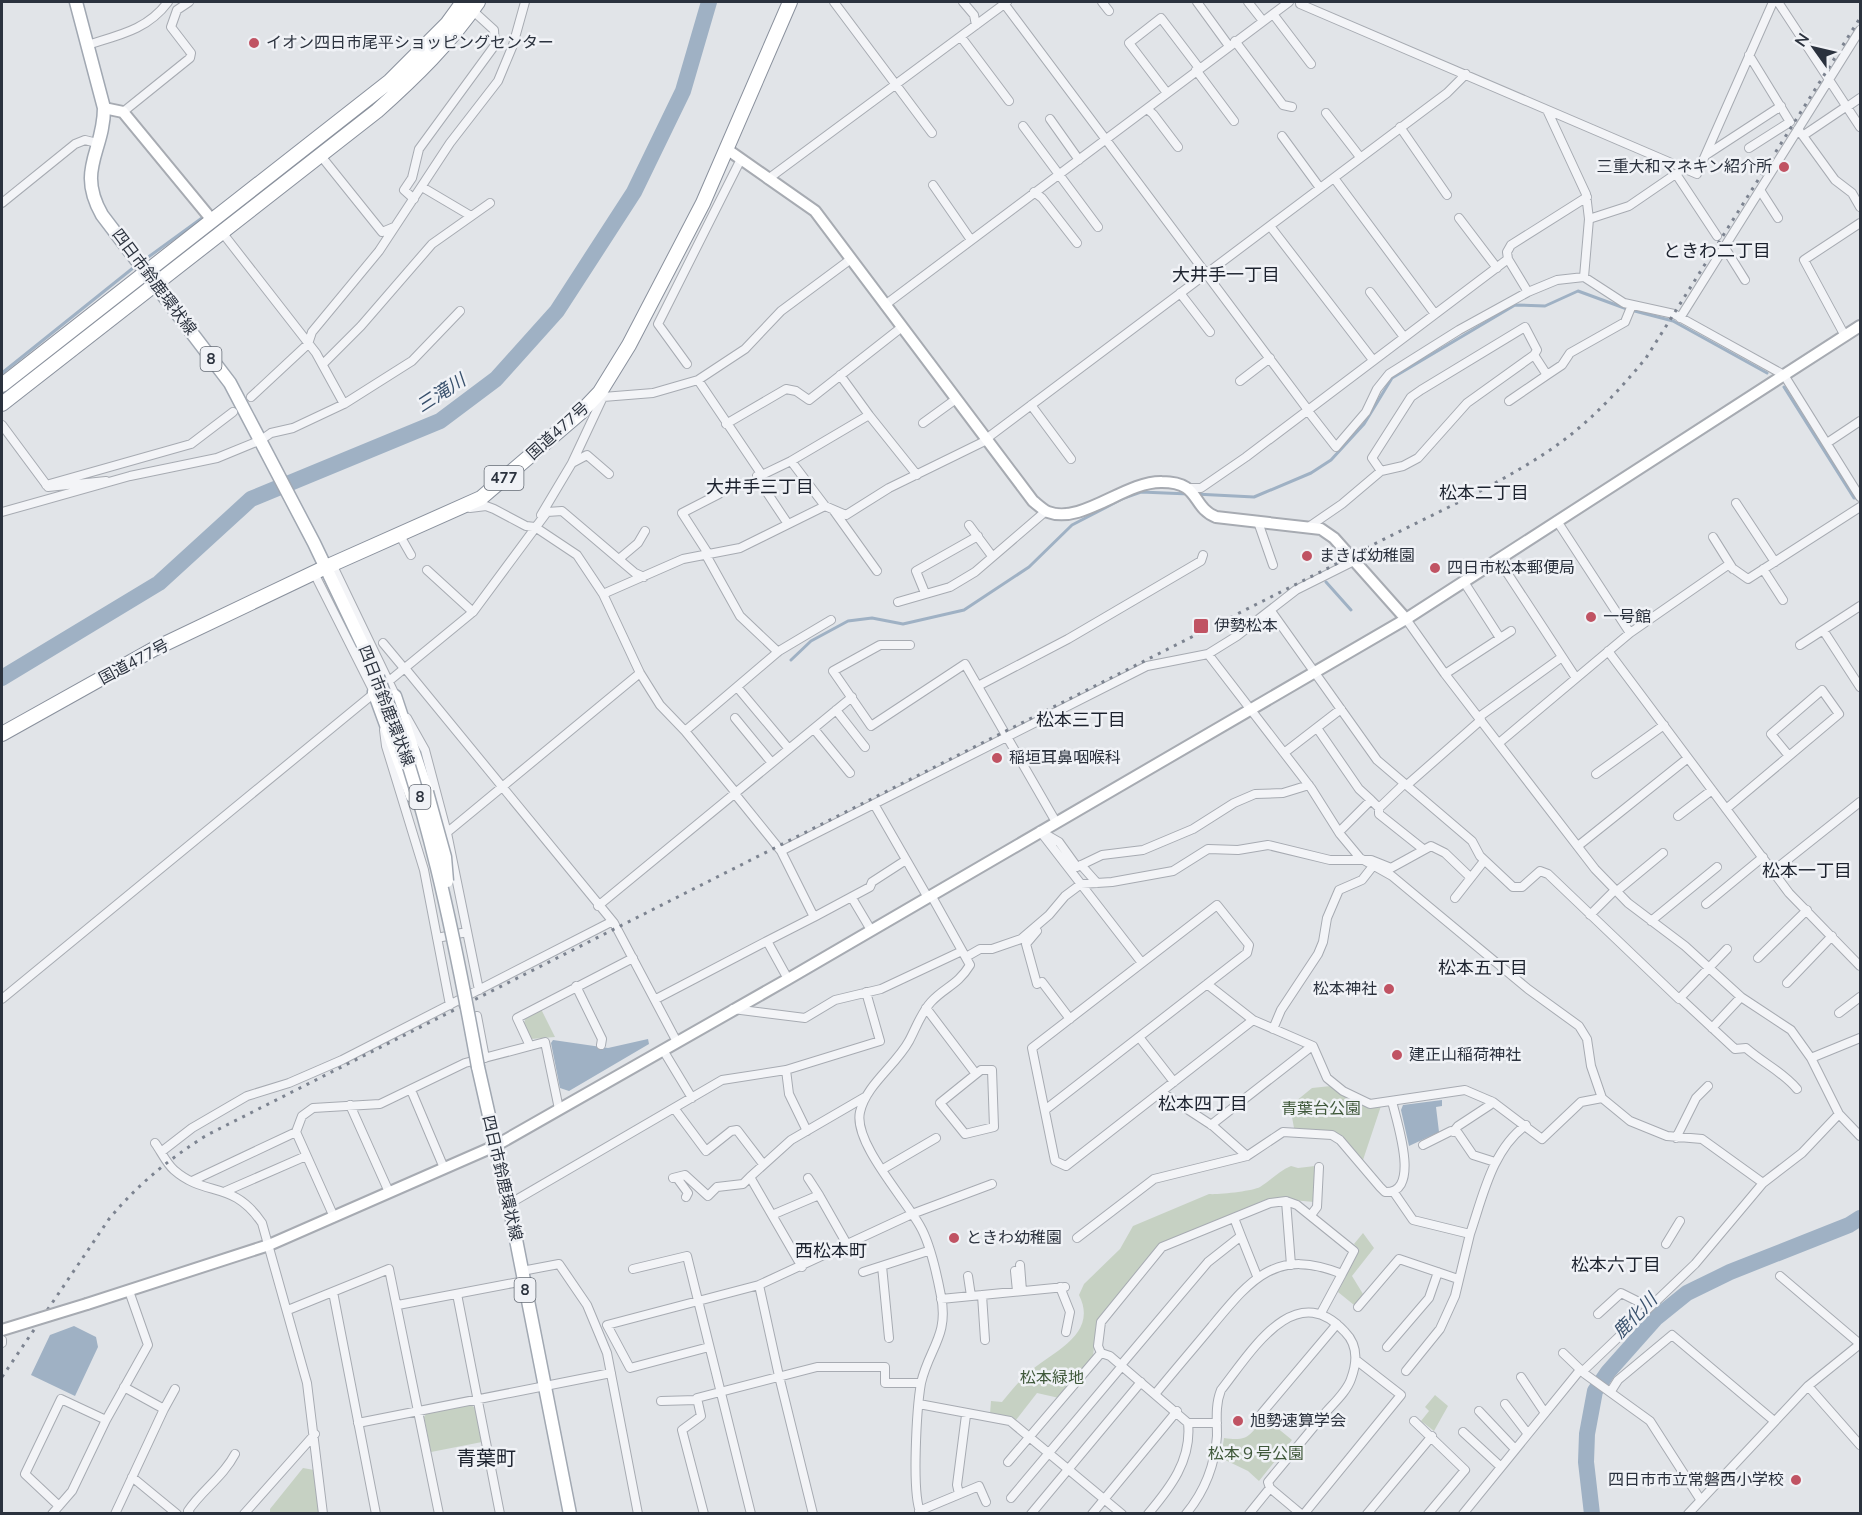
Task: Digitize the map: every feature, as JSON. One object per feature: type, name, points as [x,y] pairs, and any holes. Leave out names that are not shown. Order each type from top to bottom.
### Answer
[{"type":"highway","name":"国道477号","points":[[2,734],[154,649],[324,568],[481,498],[601,395],[652,303],[728,150],[790,2]]},
{"type":"highway","points":[[2,385],[146,270],[321,156],[413,79],[456,33],[469,4]]},
{"type":"highway","points":[[2,404],[156,284],[216,225],[390,81],[469,4]]},
{"type":"main road","name":"四日市鈴鹿環状線","points":[[76,2],[98,77],[104,108],[104,121],[89,183],[93,199],[102,215],[230,383],[383,678],[420,798],[450,921],[481,1062],[495,1146],[509,1204],[570,1514]]},
{"type":"main road","name":"8","points":[[374,692],[412,796],[433,879],[450,921]]},
{"type":"main road","name":"8","points":[[395,696],[427,792],[445,857],[450,921]]},
{"type":"street","points":[[87,45],[126,33],[149,22],[158,16],[168,2]]},
{"type":"street","points":[[123,112],[190,58],[191,53],[171,27],[177,10],[189,2]]},
{"type":"street","points":[[251,397],[308,344],[312,332],[355,282],[395,227],[450,143],[498,81],[513,45],[525,2]]},
{"type":"street","points":[[834,2],[932,133]]},
{"type":"street","points":[[963,2],[974,15],[976,26]]},
{"type":"street","points":[[768,179],[962,37],[1005,2],[1336,447],[1366,412],[1377,389],[1389,374],[1459,330],[1528,292],[1557,280],[1584,277],[1617,300],[1680,318],[1784,375],[1859,494]]},
{"type":"street","points":[[1102,2],[1109,11]]},
{"type":"street","points":[[1197,2],[1283,105],[1292,107]]},
{"type":"street","points":[[1248,2],[1263,21]]},
{"type":"street","points":[[885,305],[1289,2]]},
{"type":"street","points":[[1300,2],[1300,4],[1697,174],[1773,2]]},
{"type":"street","points":[[1779,2],[1860,127]]},
{"type":"street","points":[[414,199],[404,190],[412,178],[419,149],[495,45],[494,30],[469,4]]},
{"type":"street","points":[[1273,14],[1311,64]]},
{"type":"street","points":[[1167,93],[1129,43],[1161,18],[1234,121]]},
{"type":"street","points":[[1680,318],[1760,190],[1801,132],[1860,30]]},
{"type":"street","points":[[962,37],[1010,101]]},
{"type":"street","points":[[1749,55],[1790,122],[1749,148]]},
{"type":"street","points":[[790,461],[825,506],[846,515],[889,488],[986,440],[1447,93],[1466,74]]},
{"type":"street","points":[[1801,132],[1860,98]]},
{"type":"street","points":[[1706,155],[1781,106]]},
{"type":"street","points":[[104,108],[123,112],[216,225],[324,364],[344,404]]},
{"type":"street","points":[[1147,109],[1178,147]]},
{"type":"street","points":[[1547,110],[1587,197],[1589,219],[1584,277]]},
{"type":"street","points":[[1326,113],[1360,157]]},
{"type":"street","points":[[1050,119],[1079,159]]},
{"type":"street","points":[[1023,126],[1098,227]]},
{"type":"street","points":[[1400,127],[1447,195]]},
{"type":"street","points":[[1801,132],[1835,180],[1852,194],[1860,207]]},
{"type":"street","points":[[1282,136],[1320,188]]},
{"type":"street","points":[[2,203],[75,144],[86,141],[98,143]]},
{"type":"street","points":[[728,150],[815,211],[986,440],[1033,501],[1046,511],[1063,514],[1077,512],[1128,490],[1160,482],[1193,492],[1207,513],[1258,522],[1310,526],[1321,529],[1334,538],[1407,619],[1445,674],[1578,846],[1616,891],[1685,946],[1741,997],[1791,1030],[1811,1058],[1839,1114],[1860,1136]]},
{"type":"street","points":[[321,156],[382,232],[395,227]]},
{"type":"street","points":[[687,364],[658,324],[741,159]]},
{"type":"street","points":[[1589,219],[1629,206],[1683,169]]},
{"type":"street","points":[[1676,174],[1717,236]]},
{"type":"street","points":[[1334,178],[1435,314]]},
{"type":"street","points":[[933,185],[971,240]]},
{"type":"street","points":[[422,187],[471,216]]},
{"type":"street","points":[[1760,190],[1778,218]]},
{"type":"street","points":[[1034,192],[1042,198],[1077,243]]},
{"type":"street","points":[[1528,292],[1508,259],[1507,252],[1511,246],[1587,197]]},
{"type":"street","points":[[324,364],[361,326],[432,244],[490,203]]},
{"type":"street","points":[[1459,218],[1497,268]]},
{"type":"street","points":[[1845,336],[1804,260],[1860,223]]},
{"type":"street","points":[[1270,226],[1373,360]]},
{"type":"street","points":[[1725,248],[1745,280]]},
{"type":"street","points":[[535,527],[573,463],[601,395],[652,393],[698,380],[745,349],[781,311],[851,259]]},
{"type":"street","points":[[1193,492],[1308,410],[1508,259]]},
{"type":"street","points":[[1370,292],[1404,337]]},
{"type":"street","points":[[1180,293],[1210,332]]},
{"type":"street","points":[[1509,401],[1562,365],[1570,353],[1625,322],[1632,305]]},
{"type":"street","points":[[2,512],[113,480],[217,458],[261,440],[271,433],[293,428],[378,385],[419,356],[460,311]]},
{"type":"street","points":[[2,1330],[268,1245],[495,1146],[788,979],[1407,619],[1860,326]]},
{"type":"street","points":[[726,424],[786,389],[796,391],[808,400],[902,327]]},
{"type":"street","points":[[1310,526],[1342,504],[1381,471],[1403,466],[1418,458],[1467,403],[1534,355],[1537,350],[1525,327],[1412,397],[1372,458],[1381,471]]},
{"type":"street","points":[[1534,355],[1547,375]]},
{"type":"street","points":[[1240,381],[1270,358]]},
{"type":"street","points":[[840,375],[916,475]]},
{"type":"street","points":[[698,380],[762,475]]},
{"type":"street","points":[[923,423],[956,399]]},
{"type":"street","points":[[1031,405],[1071,459]]},
{"type":"street","points":[[46,485],[191,444],[233,412]]},
{"type":"street","points":[[788,524],[758,476],[790,461],[869,415]]},
{"type":"street","points":[[1827,443],[1860,421]]},
{"type":"street","points":[[2,425],[46,485],[61,487],[113,480]]},
{"type":"street","points":[[573,463],[587,455],[609,474]]},
{"type":"street","points":[[719,494],[682,513],[741,616],[778,652]]},
{"type":"street","points":[[1736,503],[1775,562]]},
{"type":"street","points":[[451,511],[486,506],[526,526],[535,527],[577,555],[603,594],[640,673],[660,705],[685,731],[782,851],[814,917]]},
{"type":"street","points":[[603,594],[683,559],[740,548],[825,506]]},
{"type":"street","points":[[1499,743],[1630,633],[1728,565],[1748,579],[1860,507]]},
{"type":"street","points":[[834,510],[877,571]]},
{"type":"street","points":[[2,999],[374,692],[383,678],[404,667],[473,612],[547,512],[562,511],[635,573],[644,577]]},
{"type":"street","points":[[898,602],[958,582],[988,563],[992,556],[1014,541],[1046,511]]},
{"type":"street","points":[[1557,521],[1630,633]]},
{"type":"street","points":[[1258,522],[1273,565]]},
{"type":"street","points":[[969,525],[992,556]]},
{"type":"street","points":[[619,559],[638,543],[645,531]]},
{"type":"street","points":[[399,534],[411,555]]},
{"type":"street","points":[[925,593],[916,571],[978,536]]},
{"type":"street","points":[[1713,537],[1733,568]]},
{"type":"street","points":[[978,686],[1130,603],[1201,561],[1203,555]]},
{"type":"street","points":[[1498,559],[1576,678]]},
{"type":"street","points":[[782,851],[1147,666],[1208,654],[1271,611],[1296,590],[1354,561]]},
{"type":"street","points":[[324,568],[374,692]]},
{"type":"street","points":[[1763,569],[1783,600]]},
{"type":"street","points":[[427,570],[473,612]]},
{"type":"street","points":[[1464,582],[1500,638]]},
{"type":"street","points":[[1800,645],[1860,606]]},
{"type":"street","points":[[1271,611],[1377,760],[1472,841],[1484,861],[1513,887],[1522,887],[1540,871],[1548,874],[1657,981],[1680,998],[1735,1049],[1746,1048],[1765,1065],[1781,1072],[1797,1089]]},
{"type":"street","points":[[685,731],[778,652],[831,620]]},
{"type":"street","points":[[1823,630],[1860,687]]},
{"type":"street","points":[[1445,674],[1511,631]]},
{"type":"street","points":[[383,643],[618,928],[677,1042]]},
{"type":"street","points":[[910,645],[880,645],[833,671],[871,726],[965,664],[1056,822]]},
{"type":"street","points":[[1608,651],[1773,871],[1860,966]]},
{"type":"street","points":[[1208,654],[1309,785],[1339,832],[1360,858],[1392,876],[1528,989],[1579,1026],[1587,1039],[1591,1066],[1602,1098],[1630,1121],[1676,1138],[1702,1139],[1763,1183]]},
{"type":"street","points":[[1378,808],[1480,718],[1562,657]]},
{"type":"street","points":[[420,855],[640,673]]},
{"type":"street","points":[[383,678],[426,750],[447,833],[479,990]]},
{"type":"street","points":[[737,687],[789,749]]},
{"type":"street","points":[[1726,809],[1839,714],[1822,690],[1771,734],[1789,756]]},
{"type":"street","points":[[598,906],[852,697]]},
{"type":"street","points":[[1284,753],[1341,709]]},
{"type":"street","points":[[836,710],[865,747]]},
{"type":"street","points":[[735,718],[772,763]]},
{"type":"street","points":[[384,720],[386,746],[420,855],[450,1005]]},
{"type":"street","points":[[1596,774],[1664,725]]},
{"type":"street","points":[[1317,728],[1359,789],[1378,808],[1379,814],[1423,849]]},
{"type":"street","points":[[814,729],[850,773]]},
{"type":"street","points":[[1578,846],[1688,758]]},
{"type":"street","points":[[1040,831],[1059,842],[1077,867],[1102,855],[1143,850],[1193,829],[1234,803],[1255,795],[1283,793],[1309,785]]},
{"type":"street","points":[[1678,816],[1712,790]]},
{"type":"street","points":[[1339,832],[1371,800]]},
{"type":"street","points":[[1773,871],[1860,802]]},
{"type":"street","points":[[874,804],[970,965],[963,976],[926,1008],[909,1042],[862,1105],[859,1125],[867,1145],[921,1227],[942,1299],[944,1327],[921,1383],[916,1496],[920,1512],[979,1486],[986,1502]]},
{"type":"street","points":[[1040,831],[1142,963]]},
{"type":"street","points":[[732,1009],[805,1018],[835,1000],[881,989],[964,954],[980,949],[992,949],[1021,939],[1049,915],[1065,896],[1082,886],[1173,871],[1208,849],[1238,850],[1268,845],[1330,860],[1360,858],[1391,868],[1431,846],[1437,848],[1469,876]]},
{"type":"street","points":[[1590,915],[1663,853]]},
{"type":"street","points":[[1706,904],[1763,857]]},
{"type":"street","points":[[656,999],[852,898],[906,860]]},
{"type":"street","points":[[1455,898],[1469,876],[1484,861]]},
{"type":"street","points":[[1081,865],[1097,883]]},
{"type":"street","points":[[1273,1029],[1281,1010],[1318,954],[1323,942],[1327,918],[1340,890],[1362,880],[1373,866]]},
{"type":"street","points":[[1651,921],[1717,867]]},
{"type":"street","points":[[1070,1019],[1040,983],[1026,944],[1082,886]]},
{"type":"street","points":[[852,898],[871,930]]},
{"type":"street","points":[[1045,1110],[1247,953],[1249,945],[1217,905],[1032,1048],[1055,1161],[1066,1166],[1253,1020]]},
{"type":"street","points":[[1758,958],[1807,910]]},
{"type":"street","points":[[161,1152],[192,1128],[247,1096],[297,1080],[611,922]]},
{"type":"street","points":[[437,938],[467,932]]},
{"type":"street","points":[[1787,983],[1832,936]]},
{"type":"street","points":[[767,941],[788,979]]},
{"type":"street","points":[[1680,998],[1727,949]]},
{"type":"street","points":[[530,1046],[517,1018],[633,958]]},
{"type":"street","points":[[1207,984],[1253,1020],[1312,1046],[1327,1078],[1343,1091],[1370,1104],[1465,1090],[1491,1101],[1542,1139],[1581,1102],[1602,1098]]},
{"type":"street","points":[[576,986],[602,1039],[602,1045]]},
{"type":"street","points":[[509,1204],[722,1080],[786,1070],[880,1041],[866,992]]},
{"type":"street","points":[[1712,1028],[1741,997]]},
{"type":"street","points":[[1839,1013],[1860,997]]},
{"type":"street","points":[[926,1008],[976,1074]]},
{"type":"street","points":[[477,1016],[481,1062]]},
{"type":"street","points":[[1139,1037],[1174,1082]]},
{"type":"street","points":[[1811,1058],[1860,1038]]},
{"type":"street","points":[[334,1217],[296,1132],[302,1116],[313,1108],[380,1104],[465,1063],[481,1062],[545,1042],[560,1109]]},
{"type":"street","points":[[1211,1125],[1312,1046]]},
{"type":"street","points":[[663,1050],[692,1098]]},
{"type":"street","points":[[786,1070],[789,1094],[807,1131]]},
{"type":"street","points":[[981,1070],[992,1070],[994,1127],[964,1134],[940,1103],[976,1074],[981,1070]]},
{"type":"street","points":[[1676,1138],[1696,1098],[1708,1086]]},
{"type":"street","points":[[411,1090],[444,1168]]},
{"type":"street","points":[[1161,1092],[1211,1125],[1247,1156]]},
{"type":"street","points":[[686,1197],[688,1193],[675,1178],[685,1175],[708,1196],[717,1187],[743,1184],[791,1140],[868,1095]]},
{"type":"street","points":[[1077,1238],[1154,1179],[1247,1156],[1283,1132],[1332,1135],[1340,1140],[1385,1192],[1393,1191],[1402,1184],[1406,1167],[1392,1101]]},
{"type":"street","points":[[1423,1145],[1453,1132],[1491,1101]]},
{"type":"street","points":[[350,1105],[389,1192]]},
{"type":"street","points":[[674,1108],[706,1151],[731,1131],[737,1130],[763,1164]]},
{"type":"street","points":[[1463,1514],[1545,1413],[1582,1372],[1695,1264],[1763,1183],[1802,1153],[1839,1114]]},
{"type":"street","points":[[1406,1371],[1440,1329],[1455,1296],[1470,1234],[1495,1162],[1518,1131],[1526,1125]]},
{"type":"street","points":[[192,1181],[296,1132]]},
{"type":"street","points":[[1453,1132],[1458,1133],[1473,1155],[1495,1162]]},
{"type":"street","points":[[884,1170],[936,1138]]},
{"type":"street","points":[[155,1143],[173,1169],[192,1181],[226,1191],[252,1209],[262,1223],[308,1383],[323,1514]]},
{"type":"street","points":[[226,1191],[306,1156]]},
{"type":"street","points":[[1311,1215],[1317,1207],[1319,1167]]},
{"type":"street","points":[[750,1177],[802,1267]]},
{"type":"street","points":[[808,1178],[848,1246]]},
{"type":"street","points":[[709,1347],[630,1368],[608,1324],[759,1285],[848,1246],[912,1214],[992,1184]]},
{"type":"street","points":[[1393,1191],[1413,1220],[1470,1234]]},
{"type":"street","points":[[772,1215],[819,1195]]},
{"type":"street","points":[[1286,1201],[1291,1265]]},
{"type":"street","points":[[1148,1514],[1176,1480],[1188,1438],[1188,1423],[1177,1411],[1110,1356],[1101,1353],[1098,1346],[1101,1322],[1162,1247],[1270,1203],[1286,1201],[1298,1205],[1354,1251],[1321,1313]]},
{"type":"street","points":[[1234,1218],[1257,1276]]},
{"type":"street","points":[[1666,1244],[1680,1221]]},
{"type":"street","points":[[1011,1498],[1208,1262],[1241,1236]]},
{"type":"street","points":[[863,1272],[928,1251]]},
{"type":"street","points":[[633,1269],[687,1256],[751,1514]]},
{"type":"street","points":[[1358,1307],[1399,1259],[1458,1279]]},
{"type":"street","points":[[398,1305],[458,1294],[559,1264],[587,1305],[599,1332],[611,1373],[638,1514]]},
{"type":"street","points":[[1155,1393],[1239,1293],[1257,1276],[1291,1265],[1316,1265],[1342,1274]]},
{"type":"street","points":[[882,1266],[889,1338]]},
{"type":"street","points":[[1017,1268],[1019,1291]]},
{"type":"street","points":[[288,1311],[389,1269],[439,1514]]},
{"type":"street","points":[[1388,1347],[1429,1298],[1438,1272]]},
{"type":"street","points":[[968,1276],[971,1296]]},
{"type":"street","points":[[1688,1514],[1773,1420],[1808,1386],[1860,1344],[1780,1276]]},
{"type":"street","points":[[759,1285],[778,1376],[813,1514]]},
{"type":"street","points":[[942,1299],[1063,1287],[1070,1312],[1066,1332]]},
{"type":"street","points":[[52,1514],[72,1491],[106,1420],[148,1345],[129,1291]]},
{"type":"street","points":[[333,1292],[376,1514]]},
{"type":"street","points":[[1598,1314],[1622,1293],[1649,1307]]},
{"type":"street","points":[[458,1294],[500,1514]]},
{"type":"street","points":[[982,1295],[985,1340]]},
{"type":"street","points":[[1186,1514],[1199,1495],[1211,1469],[1216,1446],[1216,1423],[1221,1390],[1272,1328],[1297,1313],[1321,1313],[1337,1323],[1350,1337],[1356,1360],[1349,1384],[1268,1482],[1270,1488],[1302,1514],[1401,1395],[1356,1360]]},
{"type":"street","points":[[1263,1413],[1337,1323]]},
{"type":"street","points":[[1610,1390],[1618,1380],[1672,1335],[1773,1420]]},
{"type":"street","points":[[1008,1462],[1101,1353]]},
{"type":"street","points":[[1563,1353],[1582,1372],[1650,1421],[1700,1499]]},
{"type":"street","points":[[661,1401],[697,1400],[697,1398],[720,1390],[818,1367],[885,1367],[885,1383],[921,1383]]},
{"type":"street","points":[[358,1423],[611,1373]]},
{"type":"street","points":[[1521,1377],[1545,1413]]},
{"type":"street","points":[[1031,1514],[1141,1382]]},
{"type":"street","points":[[1808,1386],[1860,1445]]},
{"type":"street","points":[[124,1387],[164,1409]]},
{"type":"street","points":[[115,1514],[175,1389]]},
{"type":"street","points":[[59,1506],[25,1474],[61,1399],[106,1420]]},
{"type":"street","points":[[697,1400],[701,1416],[682,1430],[704,1514]]},
{"type":"street","points":[[919,1404],[962,1410],[966,1414],[1010,1421],[1122,1514]]},
{"type":"street","points":[[1505,1404],[1528,1434]]},
{"type":"street","points":[[1092,1514],[1177,1411]]},
{"type":"street","points":[[1479,1412],[1515,1449]]},
{"type":"street","points":[[959,1494],[957,1485],[966,1414]]},
{"type":"street","points":[[1414,1421],[1465,1470],[1428,1514]]},
{"type":"street","points":[[1188,1423],[1216,1423]]},
{"type":"street","points":[[1463,1432],[1501,1467]]},
{"type":"street","points":[[244,1514],[315,1434]]},
{"type":"street","points":[[1367,1514],[1432,1436]]},
{"type":"street","points":[[190,1514],[188,1511],[199,1495],[223,1474],[235,1454]]},
{"type":"street","points":[[132,1477],[177,1514]]},
{"type":"street","points":[[1250,1514],[1270,1488]]},
{"type":"green space","points":[[541,1009],[555,1037],[531,1039],[524,1023],[526,1017]]},
{"type":"green space","name":"青葉台公園","points":[[1331,1086],[1370,1108],[1381,1106],[1363,1160],[1340,1136],[1334,1133],[1294,1128],[1290,1106],[1312,1088]]},
{"type":"green space","name":"松本緑地","points":[[1291,1166],[1298,1168],[1315,1166],[1314,1202],[1270,1198],[1159,1244],[1100,1317],[1096,1325],[1093,1357],[1059,1398],[1037,1393],[1016,1420],[1012,1417],[990,1414],[991,1401],[1002,1402],[1017,1383],[1060,1350],[1078,1332],[1083,1321],[1084,1309],[1079,1295],[1084,1284],[1120,1249],[1133,1226],[1209,1194],[1260,1187]]},
{"type":"green space","points":[[1363,1233],[1374,1248],[1352,1276],[1363,1294],[1354,1305],[1338,1292],[1359,1249],[1354,1244]]},
{"type":"green space","points":[[1435,1395],[1448,1406],[1434,1431],[1421,1421],[1429,1411],[1425,1407]]},
{"type":"green space","points":[[471,1405],[475,1408],[482,1442],[431,1452],[424,1417],[426,1414]]},
{"type":"green space","name":"松本９号公園","points":[[1264,1417],[1292,1440],[1259,1481],[1248,1471],[1221,1458],[1224,1438],[1239,1439],[1248,1436]]},
{"type":"green space","points":[[303,1468],[314,1470],[319,1513],[270,1513],[270,1509]]},
{"type":"water","points":[[648,1039],[649,1044],[569,1091],[560,1088],[551,1043],[553,1040],[608,1048]]},
{"type":"water","points":[[1442,1100],[1442,1106],[1436,1107],[1439,1132],[1409,1146],[1401,1110],[1403,1105]]},
{"type":"water","points":[[74,1326],[96,1337],[98,1347],[75,1396],[31,1375],[50,1335]]},
{"type":"waterway","name":"三滝川","points":[[2,678],[159,583],[251,499],[440,421],[496,379],[557,311],[634,192],[683,91],[709,2]]},
{"type":"waterway","points":[[147,258],[202,218]]},
{"type":"waterway","points":[[2,373],[133,268]]},
{"type":"waterway","points":[[1195,494],[1254,497],[1311,473],[1331,460],[1364,424],[1392,378],[1515,305],[1545,306],[1578,291],[1627,309],[1673,321],[1767,373]]},
{"type":"waterway","points":[[1784,387],[1854,498],[1859,497]]},
{"type":"waterway","points":[[791,660],[811,641],[848,621],[872,618],[903,624],[964,610],[1029,567],[1072,525],[1124,498],[1141,492],[1189,494]]},
{"type":"waterway","points":[[1326,582],[1351,610]]},
{"type":"waterway","name":"鹿化川","points":[[1592,1514],[1586,1462],[1587,1434],[1595,1391],[1608,1372],[1656,1318],[1687,1293],[1730,1272],[1849,1225],[1860,1218]]},
{"type":"railway","points":[[2,1377],[109,1219],[131,1194],[155,1173],[207,1135],[1475,494],[1526,466],[1564,440],[1601,407],[1646,358],[1860,18]]},
{"type":"place","name":"イオン四日市尾平ショッピングセンター","points":[[254,43]]},
{"type":"place","name":"三重大和マネキン紹介所","points":[[1784,167]]},
{"type":"place","name":"まきば幼稚園","points":[[1307,556]]},
{"type":"place","name":"四日市松本郵便局","points":[[1435,568]]},
{"type":"place","name":"一号館","points":[[1591,617]]},
{"type":"place","name":"伊勢松本","points":[[1201,626]]},
{"type":"place","name":"稲垣耳鼻咽喉科","points":[[997,758]]},
{"type":"place","name":"松本神社","points":[[1389,989]]},
{"type":"place","name":"建正山稲荷神社","points":[[1397,1055]]},
{"type":"place","name":"ときわ幼稚園","points":[[954,1238]]},
{"type":"place","name":"旭勢速算学会","points":[[1238,1421]]},
{"type":"place","name":"四日市市立常磐西小学校","points":[[1796,1480]]},
{"type":"district","name":"ときわ二丁目","points":[[1717,251]]},
{"type":"district","name":"大井手一丁目","points":[[1226,275]]},
{"type":"district","name":"大井手三丁目","points":[[760,487]]},
{"type":"district","name":"松本二丁目","points":[[1484,493]]},
{"type":"district","name":"松本三丁目","points":[[1081,720]]},
{"type":"district","name":"松本一丁目","points":[[1807,871]]},
{"type":"district","name":"松本五丁目","points":[[1483,968]]},
{"type":"district","name":"松本四丁目","points":[[1203,1104]]},
{"type":"district","name":"西松本町","points":[[831,1251]]},
{"type":"district","name":"松本六丁目","points":[[1616,1265]]},
{"type":"district","name":"青葉町","points":[[486,1458]]}]
